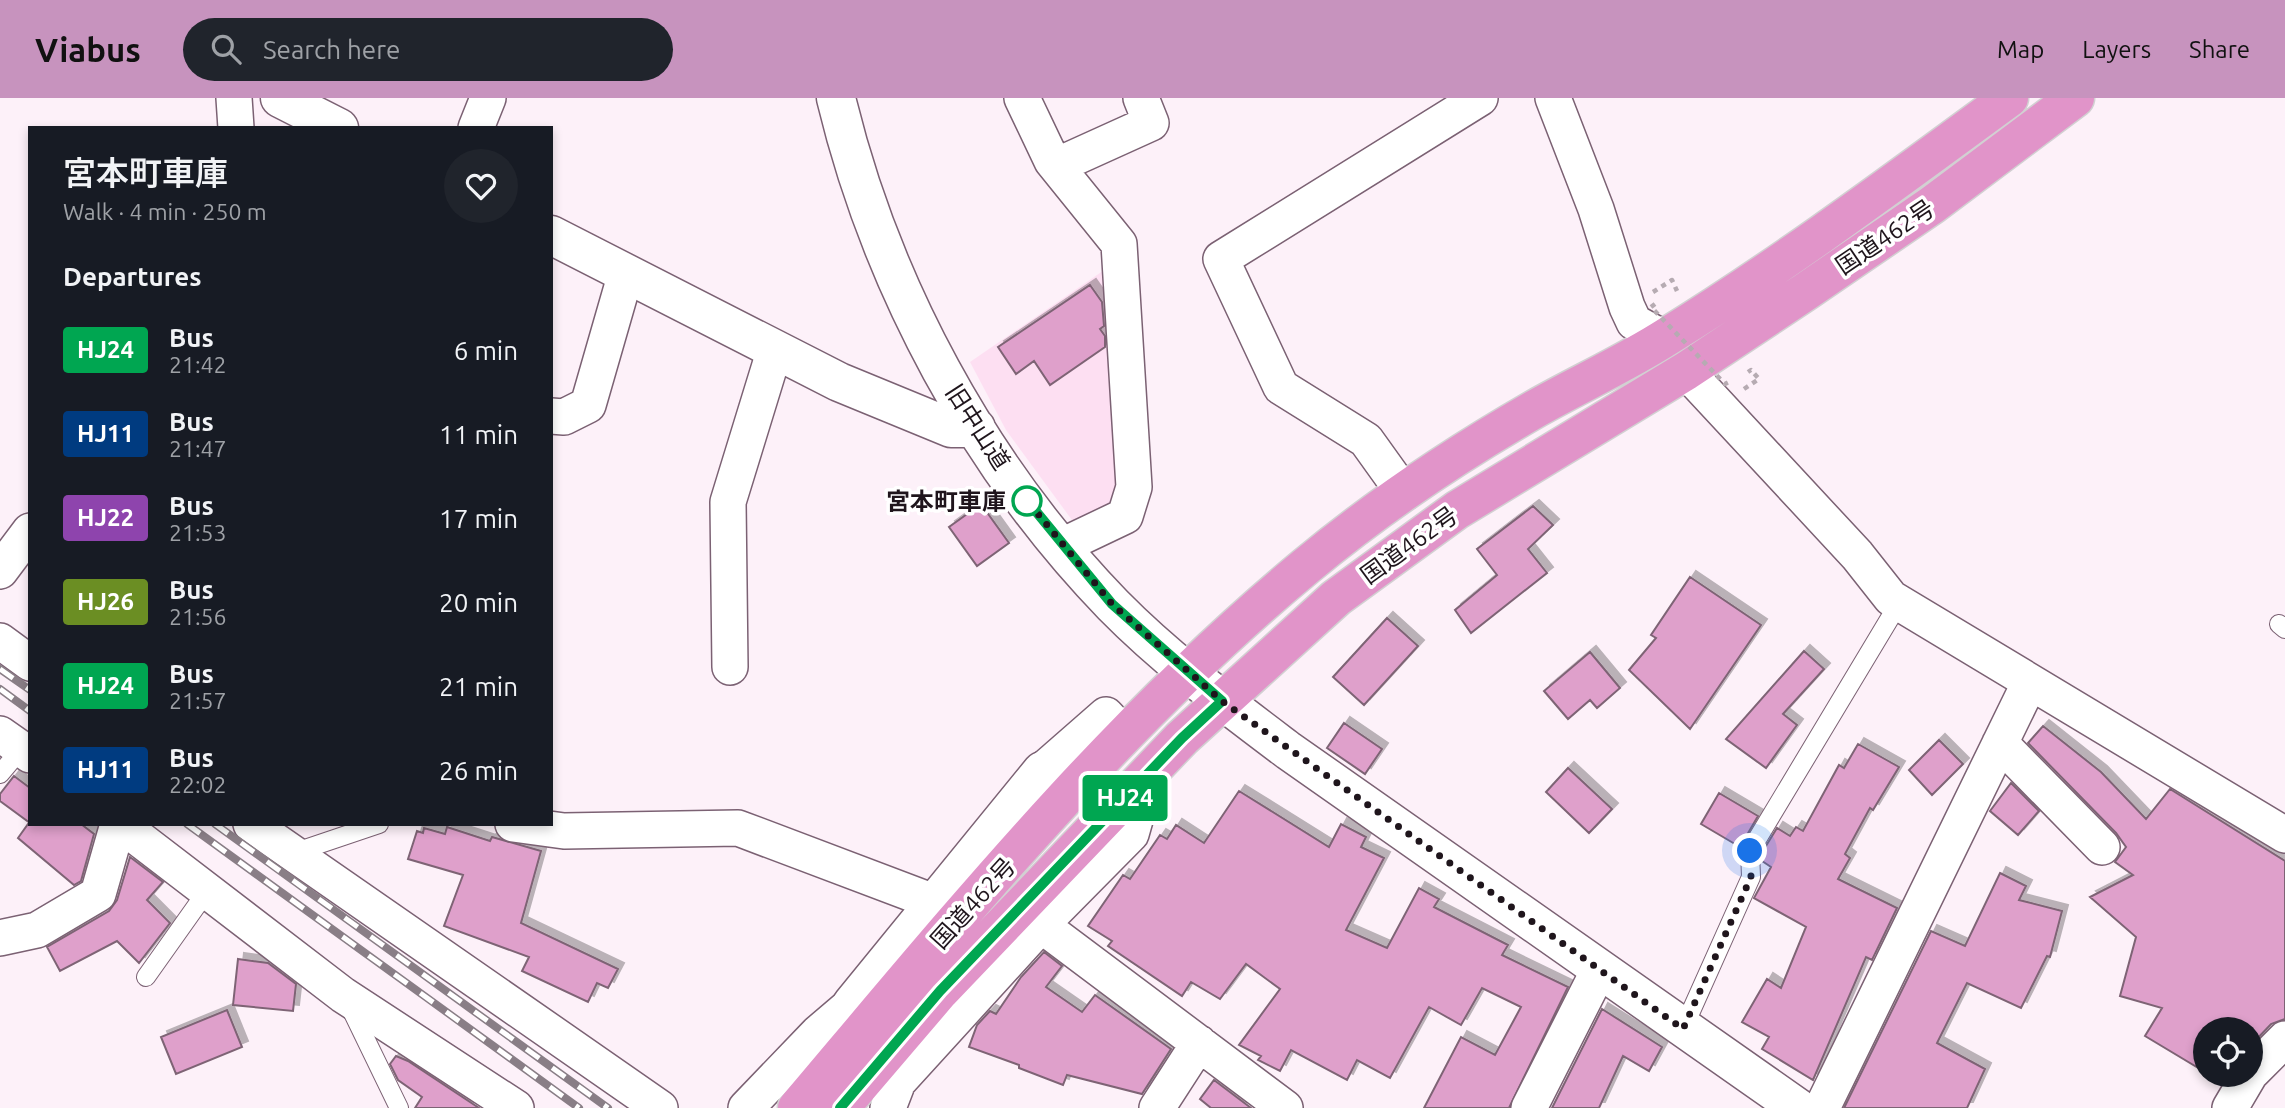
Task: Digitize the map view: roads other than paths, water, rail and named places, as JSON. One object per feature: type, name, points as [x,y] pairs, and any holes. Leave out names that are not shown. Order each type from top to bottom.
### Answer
[{"type":"highway","name":"国道462号","points":[[841,1108],[926,981],[1124,734],[1187,672],[1307,565],[1404,493],[1535,409],[1649,317],[1792,256],[2009,98]]},
{"type":"highway","name":"国道462号","points":[[797,1108],[926,981],[1148,774],[1222,701],[1336,598],[1457,510],[1686,371],[1932,205],[2075,98]]},
{"type":"main road","points":[[280,98],[335,126]]},
{"type":"main road","name":"旧中山道","points":[[836,98],[867,198],[900,281],[937,361],[976,428],[1062,546],[1112,604],[1222,701],[1599,970],[1798,1108]]},
{"type":"main road","points":[[553,236],[839,382],[951,428],[976,428]]},
{"type":"main road","points":[[852,1004],[1042,771]]},
{"type":"street","points":[[234,98],[236,126]]},
{"type":"street","points":[[477,126],[488,98]]},
{"type":"street","points":[[1022,98],[1056,166],[1119,244],[1134,487],[1125,516],[1062,546]]},
{"type":"street","points":[[1056,166],[1151,122],[1141,98]]},
{"type":"street","points":[[1404,493],[1366,440],[1281,387],[1221,259],[1480,98]]},
{"type":"street","points":[[1553,98],[1596,209],[1649,317]]},
{"type":"street","points":[[553,416],[564,417],[588,405],[626,273]]},
{"type":"street","points":[[730,667],[728,502],[775,349]]},
{"type":"street","points":[[1686,371],[1857,555],[1891,598],[2029,684],[2285,835]]},
{"type":"street","points":[[0,572],[28,534]]},
{"type":"street","points":[[0,641],[28,662]]},
{"type":"street","points":[[1822,1108],[2029,684]]},
{"type":"street","points":[[1042,771],[1106,715],[1124,734]]},
{"type":"street","points":[[2000,743],[2102,847]]},
{"type":"street","points":[[888,1108],[898,1082],[1041,925],[1131,835],[1148,774]]},
{"type":"street","points":[[0,938],[37,930],[98,894],[118,826]]},
{"type":"street","points":[[122,826],[343,995],[516,1108]]},
{"type":"street","points":[[254,826],[660,1108]]},
{"type":"street","points":[[528,826],[564,831],[738,828],[934,902]]},
{"type":"street","points":[[1041,925],[1285,1108]]},
{"type":"street","points":[[1529,1108],[1599,970]]},
{"type":"street","points":[[746,1108],[818,1032],[852,1004]]},
{"type":"street","points":[[1157,1108],[1199,1043]]},
{"type":"street","points":[[2230,1108],[2266,1065]]},
{"type":"lane","points":[[1683,1029],[1751,877],[1750,851],[1899,603]]},
{"type":"lane","points":[[291,854],[373,826]]},
{"type":"lane","points":[[146,977],[207,891]]},
{"type":"lane","points":[[343,995],[399,1108]]},
{"type":"railway","points":[[0,669],[28,689]]},
{"type":"railway","points":[[0,689],[28,710]]},
{"type":"railway","points":[[190,826],[579,1108]]},
{"type":"railway","points":[[218,826],[608,1108]]},
{"type":"place","name":"宮本町車庫","points":[[1027,501]]}]
